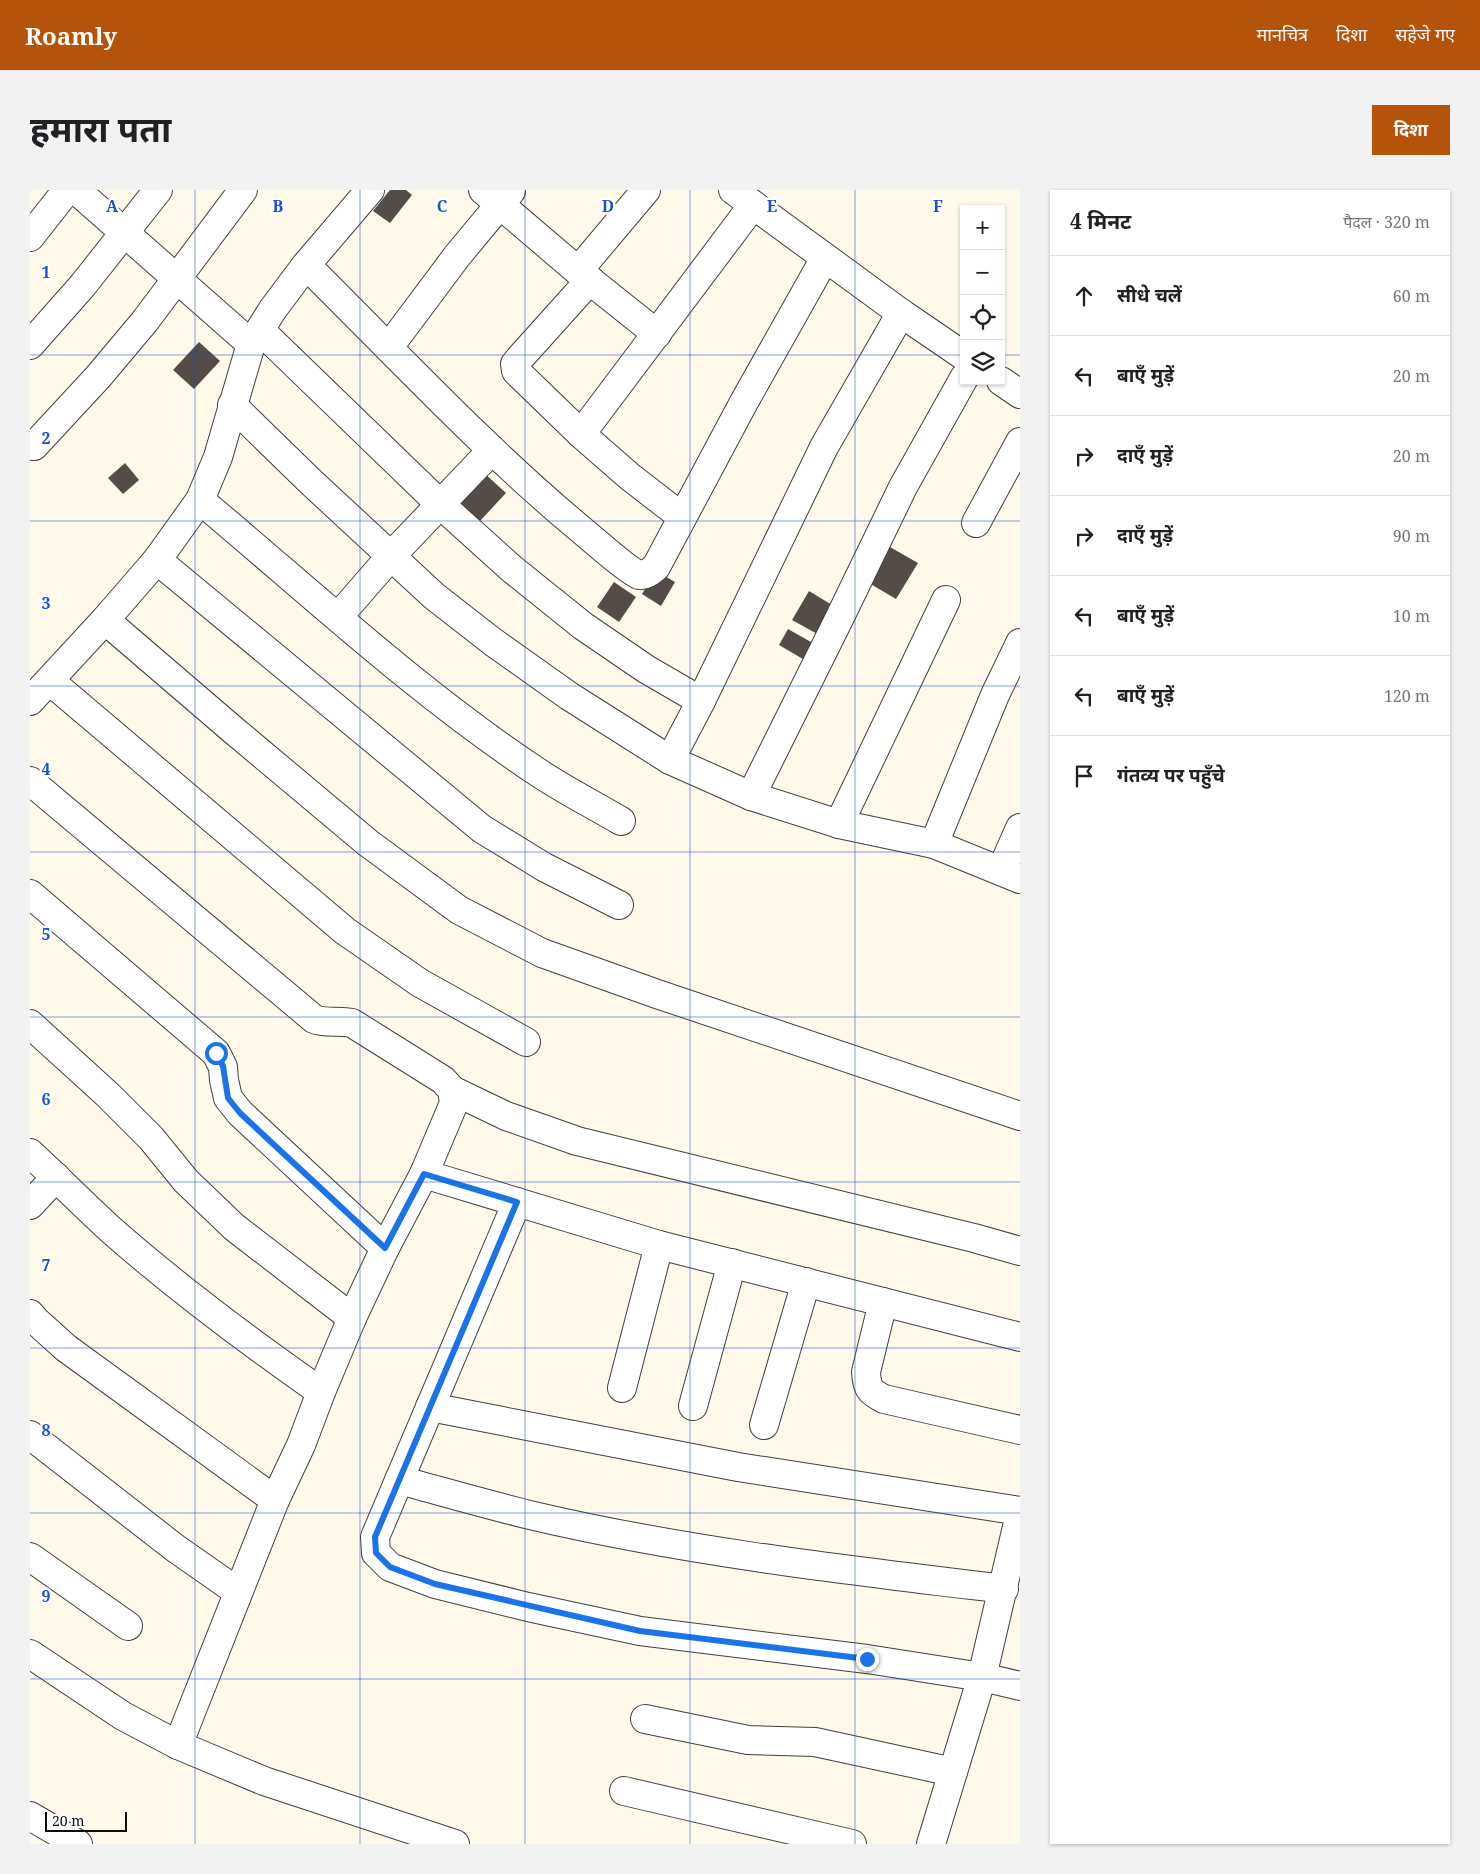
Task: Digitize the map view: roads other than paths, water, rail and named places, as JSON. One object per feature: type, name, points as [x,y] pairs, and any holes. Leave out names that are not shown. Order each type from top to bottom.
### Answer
[{"type":"street","points":[[30,237],[67,190]]},
{"type":"street","points":[[76,190],[177,278],[256,337],[512,569],[583,626],[646,669],[701,701]]},
{"type":"street","points":[[30,345],[83,285],[158,190]]},
{"type":"street","points":[[34,446],[98,377],[145,322],[243,190]]},
{"type":"street","points":[[30,702],[157,560],[200,500],[218,457],[232,405],[256,337],[273,309],[306,265],[370,190]]},
{"type":"street","points":[[646,190],[584,275],[515,364],[516,371],[521,377],[581,434],[629,476],[682,517]]},
{"type":"street","points":[[389,347],[457,256],[498,195],[584,275],[657,334]]},
{"type":"street","points":[[581,434],[657,334],[743,198],[901,313],[960,353]]},
{"type":"street","points":[[306,265],[492,450],[562,514],[639,574],[644,575],[656,567],[825,258]]},
{"type":"street","points":[[670,760],[701,701],[824,447],[901,313]]},
{"type":"street","points":[[1005,384],[1020,394]]},
{"type":"street","points":[[751,796],[903,487],[960,385]]},
{"type":"street","points":[[232,405],[311,482],[434,596],[493,642],[569,696],[670,760],[751,796],[839,824],[934,844],[1010,875],[1020,828]]},
{"type":"street","points":[[976,523],[1020,442]]},
{"type":"street","points":[[338,617],[392,556],[492,450]]},
{"type":"street","points":[[200,500],[380,654],[455,713],[540,774],[621,821]]},
{"type":"street","points":[[157,560],[482,830],[544,867],[619,904]]},
{"type":"street","points":[[839,824],[946,600]]},
{"type":"street","points":[[105,620],[368,843],[459,910],[542,953],[657,994],[1020,1116]]},
{"type":"street","points":[[934,844],[995,695],[1020,643]]},
{"type":"street","points":[[50,681],[345,931],[420,984],[526,1042]]},
{"type":"street","points":[[30,781],[314,1019],[323,1023],[343,1021],[352,1024],[443,1080],[452,1090],[506,1116],[577,1141],[974,1238],[1020,1251]]},
{"type":"street","points":[[30,894],[216,1053],[223,1066],[228,1098],[240,1113],[385,1248]]},
{"type":"street","points":[[30,1024],[145,1132],[186,1181],[234,1227],[352,1318]]},
{"type":"street","points":[[178,1745],[275,1500],[301,1444],[352,1318],[385,1248],[424,1174],[454,1103],[452,1090]]},
{"type":"street","points":[[30,1154],[110,1229],[185,1292],[250,1342],[321,1392]]},
{"type":"street","points":[[424,1174],[660,1245],[1020,1337]]},
{"type":"street","points":[[30,1205],[56,1177]]},
{"type":"street","points":[[517,1202],[375,1537],[376,1553],[390,1567],[435,1584],[640,1631],[867,1659],[982,1677],[1020,1686]]},
{"type":"street","points":[[622,1388],[660,1245]]},
{"type":"street","points":[[693,1406],[732,1263]]},
{"type":"street","points":[[764,1425],[806,1282]]},
{"type":"street","points":[[882,1302],[866,1372],[867,1384],[872,1393],[884,1400],[1020,1430]]},
{"type":"street","points":[[30,1314],[36,1322],[66,1348],[275,1500]]},
{"type":"street","points":[[430,1407],[738,1467],[1020,1512],[1004,1589],[982,1677],[931,1844]]},
{"type":"street","points":[[30,1435],[175,1548],[238,1592]]},
{"type":"street","points":[[399,1480],[534,1516],[656,1541],[767,1558],[1004,1589]]},
{"type":"street","points":[[30,1557],[128,1626]]},
{"type":"street","points":[[30,1654],[123,1716],[178,1745],[264,1781],[417,1838],[455,1844]]},
{"type":"street","points":[[645,1720],[748,1740],[815,1742],[953,1772]]},
{"type":"street","points":[[624,1791],[852,1844]]},
{"type":"street","points":[[30,1816],[78,1844]]}]
